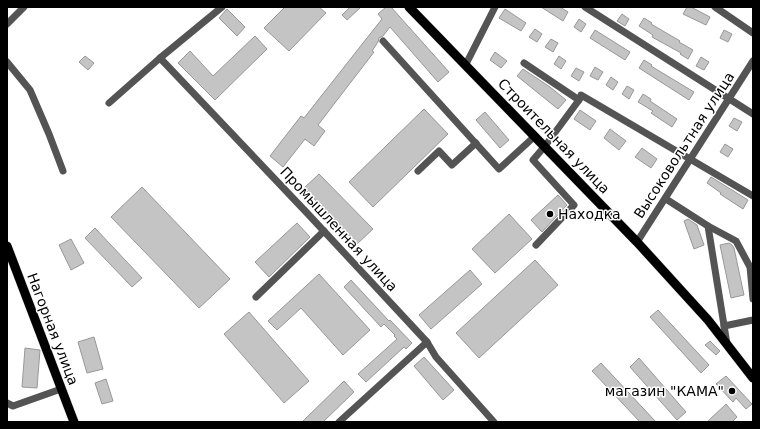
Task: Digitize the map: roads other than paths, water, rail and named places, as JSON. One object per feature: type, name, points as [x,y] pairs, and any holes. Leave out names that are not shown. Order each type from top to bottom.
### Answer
[{"type":"main road","name":"Строительная улица","points":[[409,7],[466,64],[637,242],[708,320],[753,378]]},
{"type":"main road","name":"Нагорная улица","points":[[7,246],[74,422]]},
{"type":"street","points":[[7,24],[24,7]]},
{"type":"street","points":[[109,103],[160,58],[222,7]]},
{"type":"street","points":[[466,64],[496,7]]},
{"type":"street","points":[[585,7],[753,114]]},
{"type":"street","points":[[715,7],[753,34]]},
{"type":"street","points":[[384,40],[499,169],[535,136]]},
{"type":"street","name":"Промышленная улица","points":[[160,58],[427,342],[436,357],[494,422]]},
{"type":"street","name":"Высоковольтная улица","points":[[637,242],[730,100],[753,61]]},
{"type":"street","points":[[7,62],[30,90],[63,171]]},
{"type":"street","points":[[524,63],[579,100]]},
{"type":"street","points":[[536,245],[574,205],[533,160],[579,100],[581,95],[691,158],[753,196]]},
{"type":"street","points":[[418,171],[439,151],[452,165],[476,143]]},
{"type":"street","points":[[666,199],[708,226],[736,241],[750,266],[753,299]]},
{"type":"street","points":[[708,226],[727,344]]},
{"type":"street","points":[[256,298],[324,231]]},
{"type":"street","points":[[724,326],[753,320]]},
{"type":"street","points":[[339,422],[427,342]]},
{"type":"street","points":[[7,403],[13,406],[61,389]]},
{"type":"place","name":"Находка","points":[[550,214]]},
{"type":"place","name":"магазин \"КАМА\"","points":[[732,391]]}]
